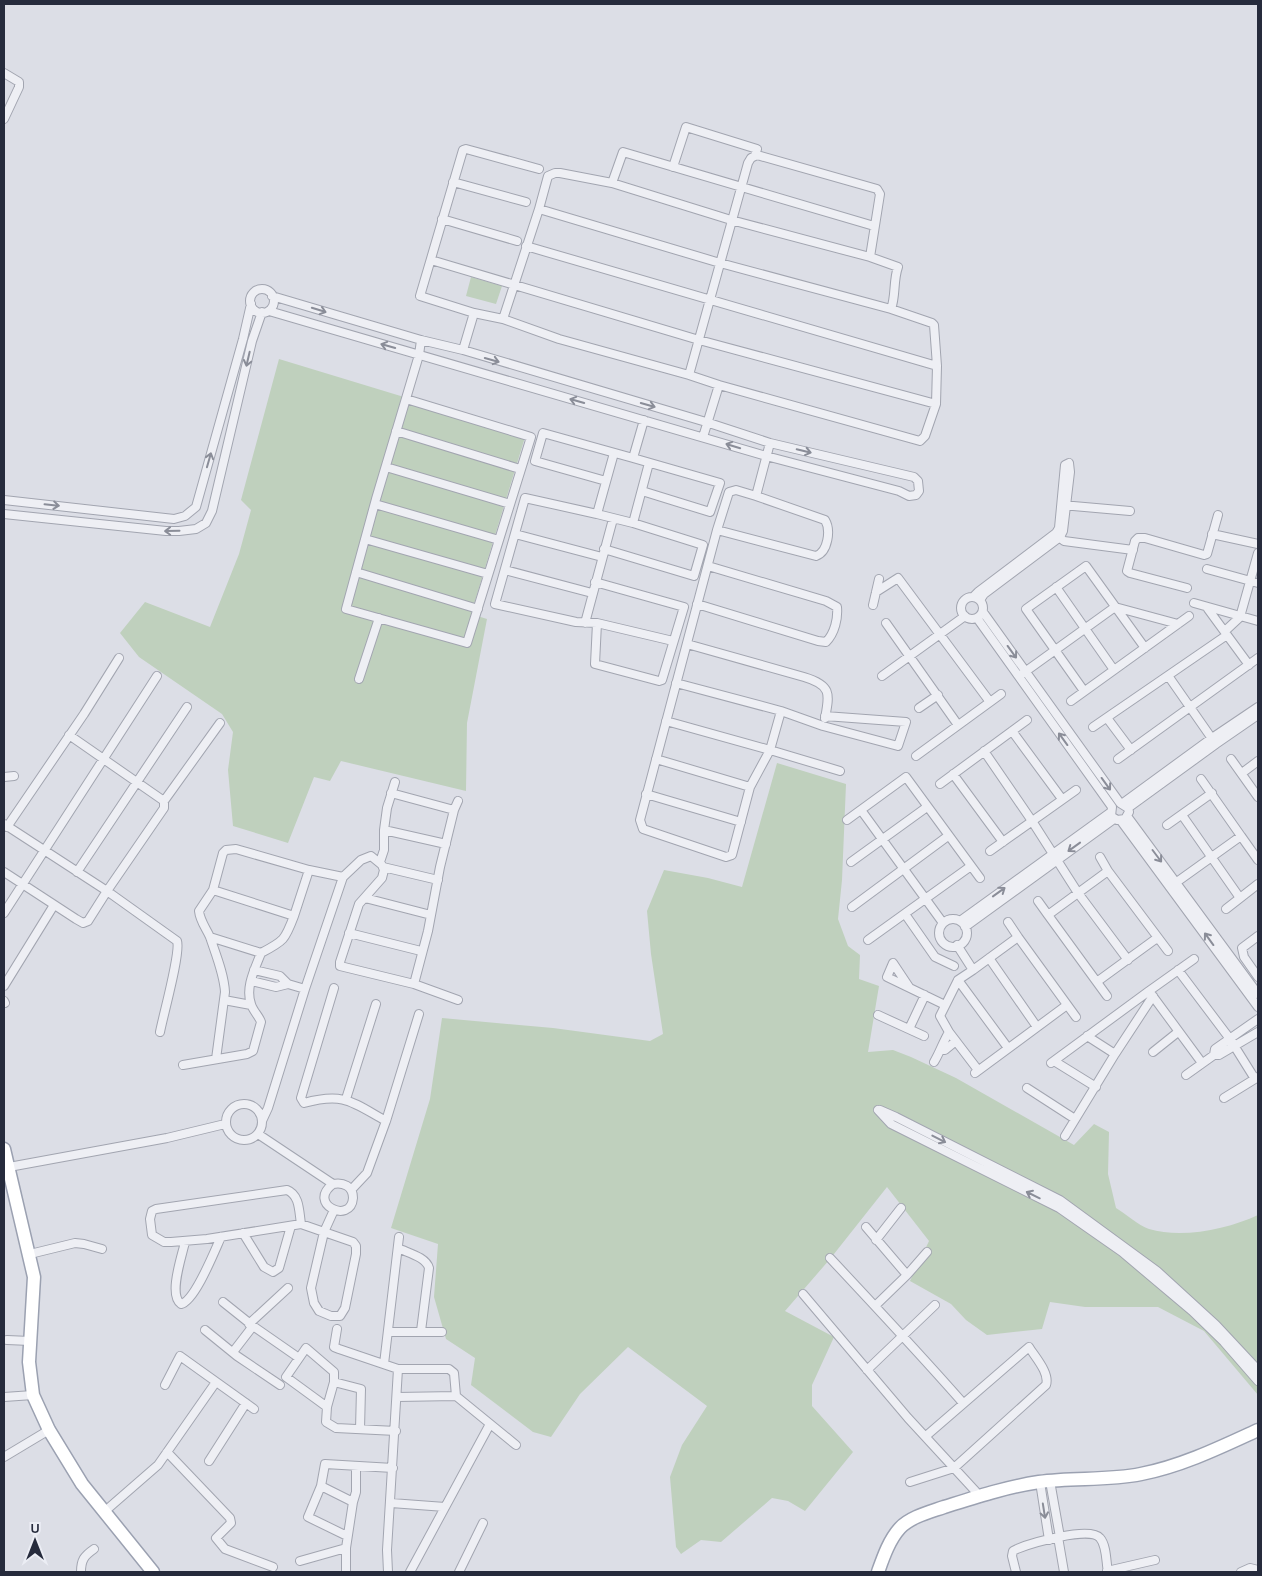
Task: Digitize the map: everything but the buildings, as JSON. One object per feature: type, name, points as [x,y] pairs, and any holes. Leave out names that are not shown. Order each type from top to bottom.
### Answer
[{"type":"main road","points":[[4,1149],[34,1277],[29,1372],[33,1395],[49,1430],[82,1484],[153,1572]]},
{"type":"main road","points":[[878,1572],[888,1548],[900,1528],[926,1513],[979,1495],[1045,1482],[1106,1479],[1160,1470],[1258,1430]]},
{"type":"street","points":[[4,73],[16,79],[19,82],[19,86],[4,119]]},
{"type":"street","points":[[673,167],[686,127],[757,149],[755,156],[748,163],[689,375]]},
{"type":"street","points":[[539,169],[466,149],[463,150],[420,296],[474,313],[502,319],[559,339],[920,441],[925,436],[936,404],[937,366],[935,332],[932,323],[720,263],[539,208]]},
{"type":"street","points":[[612,183],[623,152],[874,226]]},
{"type":"street","points":[[755,156],[877,188],[880,194],[870,257]]},
{"type":"street","points":[[502,319],[539,208],[546,180],[551,174],[560,173],[612,183],[731,220],[870,257],[898,268],[895,276],[894,298],[891,310]]},
{"type":"street","points":[[453,182],[526,202]]},
{"type":"street","points":[[442,219],[517,241]]},
{"type":"street","points":[[526,246],[937,366]]},
{"type":"street","points":[[431,260],[699,340],[936,404]]},
{"type":"street","points":[[4,500],[174,519],[185,516],[196,507],[243,339],[253,294],[259,290],[266,290],[272,296],[706,422],[770,443],[914,477],[918,481],[919,491],[916,495],[909,496],[899,490],[766,456],[468,368],[255,310],[251,304]]},
{"type":"street","points":[[4,514],[166,531],[196,529],[206,523],[212,511],[252,341],[265,312],[273,305],[272,296]]},
{"type":"street","points":[[468,368],[467,352],[474,313]]},
{"type":"street","points":[[406,399],[530,437],[467,643],[346,609],[374,504],[419,355],[421,340]]},
{"type":"street","points":[[703,437],[706,422],[719,385]]},
{"type":"street","points":[[633,458],[644,420]]},
{"type":"street","points":[[396,431],[520,469]]},
{"type":"street","points":[[606,481],[536,461],[543,433],[720,483],[710,512],[642,491]]},
{"type":"street","points":[[756,496],[770,443]]},
{"type":"street","points":[[597,514],[614,453]]},
{"type":"street","points":[[633,523],[649,462]]},
{"type":"street","points":[[386,467],[510,504]]},
{"type":"street","points":[[717,530],[816,556],[824,551],[828,528],[825,520],[736,490],[729,492],[717,530],[646,794],[640,820],[643,830],[726,857],[732,855],[750,787],[770,750],[781,711]]},
{"type":"street","points":[[515,534],[603,553],[694,576],[702,544],[633,523],[525,498],[495,604],[585,623],[597,623],[673,641]]},
{"type":"street","points":[[374,504],[499,540]]},
{"type":"street","points":[[1130,511],[1063,506],[1058,535],[1064,541],[1133,550]]},
{"type":"street","points":[[1187,588],[1127,571],[1138,538],[1204,555],[1206,554],[1218,515]]},
{"type":"street","points":[[585,623],[613,519]]},
{"type":"street","points":[[1212,534],[1258,542]]},
{"type":"street","points":[[976,599],[978,592],[1058,535]]},
{"type":"street","points":[[365,539],[488,574]]},
{"type":"street","points":[[1094,727],[1169,677],[1226,633],[1240,617],[1254,582],[1258,553]]},
{"type":"street","points":[[697,604],[826,642],[830,638],[838,614],[837,606],[826,601],[708,566]]},
{"type":"street","points":[[1084,691],[1026,609],[1086,566],[1145,648]]},
{"type":"street","points":[[1206,569],[1254,582]]},
{"type":"street","points":[[505,570],[592,593]]},
{"type":"street","points":[[356,572],[478,609]]},
{"type":"street","points":[[876,592],[898,578],[990,702]]},
{"type":"street","points":[[874,606],[879,579]]},
{"type":"street","points":[[595,582],[684,607],[662,680],[659,681],[594,664],[597,623]]},
{"type":"street","points":[[1056,588],[1114,670]]},
{"type":"street","points":[[983,612],[973,620],[964,616],[962,604],[965,600],[976,599],[983,604],[983,612],[1026,671],[1119,811]]},
{"type":"street","points":[[1194,603],[1208,609],[1258,622]]},
{"type":"street","points":[[1115,607],[1178,624]]},
{"type":"street","points":[[1019,676],[1115,607]]},
{"type":"street","points":[[1208,609],[1249,665]]},
{"type":"street","points":[[882,676],[964,616]]},
{"type":"street","points":[[1071,701],[1189,616]]},
{"type":"street","points":[[359,679],[379,618]]},
{"type":"street","points":[[977,618],[1173,884],[1258,994]]},
{"type":"street","points":[[886,623],[958,725]]},
{"type":"street","points":[[687,644],[820,683],[828,694],[823,726]]},
{"type":"street","points":[[119,658],[70,735],[6,826],[106,891],[177,941],[179,946],[160,1032]]},
{"type":"street","points":[[1118,759],[1258,658]]},
{"type":"street","points":[[4,914],[157,676]]},
{"type":"street","points":[[1169,677],[1214,741]]},
{"type":"street","points":[[676,683],[781,711],[823,726],[898,746],[906,722],[825,716]]},
{"type":"street","points":[[916,756],[1001,694]]},
{"type":"street","points":[[919,708],[938,695]]},
{"type":"street","points":[[77,872],[187,706]]},
{"type":"street","points":[[963,924],[1258,707]]},
{"type":"street","points":[[1214,741],[1258,715]]},
{"type":"street","points":[[1107,718],[1131,750]]},
{"type":"street","points":[[940,784],[1026,720]]},
{"type":"street","points":[[666,721],[840,772]]},
{"type":"street","points":[[4,872],[83,923],[88,921],[106,891],[164,808],[164,801],[220,723]]},
{"type":"street","points":[[1012,730],[1062,799]]},
{"type":"street","points":[[70,735],[164,801]]},
{"type":"street","points":[[984,751],[1078,893],[1128,960]]},
{"type":"street","points":[[656,759],[750,787]]},
{"type":"street","points":[[1231,759],[1258,797]]},
{"type":"street","points":[[1242,773],[1258,761]]},
{"type":"street","points":[[953,774],[1002,842]]},
{"type":"street","points":[[4,777],[14,776]]},
{"type":"street","points":[[847,820],[906,777],[980,878]]},
{"type":"street","points":[[1202,779],[1258,860]]},
{"type":"street","points":[[395,782],[385,820],[382,878],[359,904],[340,962],[342,968],[414,984],[458,1000]]},
{"type":"street","points":[[990,851],[1076,790]]},
{"type":"street","points":[[391,793],[454,810]]},
{"type":"street","points":[[1167,825],[1212,793]]},
{"type":"street","points":[[646,794],[741,822]]},
{"type":"street","points":[[414,984],[454,810],[458,801]]},
{"type":"street","points":[[851,862],[927,808]]},
{"type":"street","points":[[861,810],[943,923]]},
{"type":"street","points":[[1182,815],[1240,898]]},
{"type":"street","points":[[384,830],[446,844]]},
{"type":"street","points":[[852,907],[948,836]]},
{"type":"street","points":[[1173,884],[1241,836]]},
{"type":"street","points":[[216,1059],[224,1000],[224,982],[210,937],[202,922],[200,911],[213,890],[223,853],[230,848],[343,877]]},
{"type":"street","points":[[262,1121],[256,1108],[242,1104],[230,1110],[225,1124],[232,1136],[241,1141],[250,1140],[261,1130],[262,1121],[268,1108],[305,988],[343,877],[356,863],[371,856],[382,865],[438,880]]},
{"type":"street","points":[[1100,857],[1108,871],[1168,952]]},
{"type":"street","points":[[868,940],[971,866]]},
{"type":"street","points":[[183,1065],[247,1054],[253,1051],[261,1022],[251,1005],[249,989],[254,970],[261,953],[286,937],[310,870]]},
{"type":"street","points":[[1048,915],[1108,871]]},
{"type":"street","points":[[1173,884],[1258,1007]]},
{"type":"street","points":[[1226,909],[1258,884]]},
{"type":"street","points":[[213,890],[294,916]]},
{"type":"street","points":[[365,898],[431,915]]},
{"type":"street","points":[[1038,901],[1098,981],[1107,996]]},
{"type":"street","points":[[4,986],[54,905]]},
{"type":"street","points":[[904,914],[934,957],[954,966]]},
{"type":"street","points":[[954,919],[963,924],[965,938],[957,945],[951,946],[941,940],[939,934],[943,923],[954,919]]},
{"type":"street","points":[[1008,922],[1076,1017]]},
{"type":"street","points":[[349,933],[421,951]]},
{"type":"street","points":[[1258,936],[1242,948],[1244,957],[1258,977]]},
{"type":"street","points":[[210,937],[261,953]]},
{"type":"street","points":[[1018,937],[958,980],[940,1016],[976,1071],[1067,1006]]},
{"type":"street","points":[[1098,981],[1157,938]]},
{"type":"street","points":[[957,945],[973,970]]},
{"type":"street","points":[[989,958],[1037,1027]]},
{"type":"street","points":[[1096,1087],[1053,1062],[1121,1011],[1151,994],[1178,970],[1194,959]]},
{"type":"street","points":[[254,970],[280,976],[288,984]]},
{"type":"street","points":[[1178,970],[1257,1078],[1224,1098]]},
{"type":"street","points":[[958,980],[1008,1048]]},
{"type":"street","points":[[251,981],[276,987],[288,984],[305,988]]},
{"type":"street","points":[[334,988],[301,1098],[304,1103],[325,1098],[346,1099],[386,1121]]},
{"type":"street","points":[[909,988],[945,1004]]},
{"type":"street","points":[[1065,1136],[1151,994]]},
{"type":"street","points":[[1151,994],[1202,1063]]},
{"type":"street","points":[[909,1030],[925,995]]},
{"type":"street","points":[[224,1000],[251,1005]]},
{"type":"street","points":[[346,1099],[376,1004]]},
{"type":"street","points":[[1121,1011],[1135,1022]]},
{"type":"street","points":[[351,1190],[367,1173],[386,1121],[419,1014]]},
{"type":"street","points":[[878,1015],[924,1036]]},
{"type":"street","points":[[1232,1042],[1258,1019]]},
{"type":"street","points":[[934,1062],[949,1032]]},
{"type":"street","points":[[1153,1052],[1178,1032]]},
{"type":"street","points":[[1186,1075],[1214,1055],[1215,1049],[1258,1032]]},
{"type":"street","points":[[1087,1036],[1115,1054]]},
{"type":"street","points":[[941,1050],[945,1050],[956,1041]]},
{"type":"street","points":[[1028,1088],[1075,1119]]},
{"type":"street","points":[[1258,1370],[1216,1325],[1157,1271],[1060,1200],[896,1117],[878,1110],[891,1124],[1059,1208],[1122,1252],[1192,1311],[1224,1342],[1258,1381]]},
{"type":"street","points":[[9,1167],[125,1146],[225,1124]]},
{"type":"street","points":[[258,1134],[333,1184]]},
{"type":"street","points":[[333,1184],[345,1184],[351,1190],[353,1200],[346,1210],[340,1211],[328,1207],[325,1201],[325,1194],[333,1184]]},
{"type":"street","points":[[301,1224],[296,1198],[294,1194],[287,1190],[152,1211],[150,1219],[152,1235],[164,1242],[185,1242],[301,1224],[324,1232],[353,1242],[356,1246],[356,1254],[344,1308],[340,1316],[336,1317],[319,1311],[311,1296],[311,1288],[324,1232],[334,1210]]},
{"type":"street","points":[[876,1240],[901,1208]]},
{"type":"street","points":[[244,1233],[264,1266],[273,1272],[279,1268],[291,1226]]},
{"type":"street","points":[[866,1227],[907,1275]]},
{"type":"street","points":[[185,1242],[175,1290],[177,1300],[181,1304],[186,1302],[197,1287],[221,1237]]},
{"type":"street","points":[[384,1364],[400,1237]]},
{"type":"street","points":[[30,1254],[75,1243],[102,1249]]},
{"type":"street","points":[[398,1248],[424,1260],[428,1264],[421,1332]]},
{"type":"street","points":[[875,1306],[928,1252]]},
{"type":"street","points":[[830,1258],[963,1404]]},
{"type":"street","points":[[233,1352],[251,1325],[288,1288]]},
{"type":"street","points":[[803,1294],[908,1418],[979,1495]]},
{"type":"street","points":[[223,1302],[251,1325],[299,1358]]},
{"type":"street","points":[[867,1370],[936,1305]]},
{"type":"street","points":[[337,1329],[334,1347],[398,1369],[449,1369],[454,1373],[456,1396]]},
{"type":"street","points":[[205,1330],[279,1388],[306,1348],[334,1372],[334,1382],[327,1406],[326,1422],[336,1428],[396,1431]]},
{"type":"street","points":[[388,1332],[442,1332]]},
{"type":"street","points":[[7,1340],[30,1341]]},
{"type":"street","points":[[910,1482],[954,1468],[1046,1385],[1048,1380],[1028,1347],[926,1436]]},
{"type":"street","points":[[165,1385],[180,1356],[254,1408]]},
{"type":"street","points":[[388,1572],[387,1550],[396,1431],[398,1369]]},
{"type":"street","points":[[286,1377],[327,1406]]},
{"type":"street","points":[[104,1512],[158,1465],[216,1382]]},
{"type":"street","points":[[334,1382],[361,1389],[360,1429]]},
{"type":"street","points":[[4,1397],[33,1395]]},
{"type":"street","points":[[397,1397],[456,1396],[516,1445]]},
{"type":"street","points":[[209,1461],[246,1403]]},
{"type":"street","points":[[410,1572],[490,1424]]},
{"type":"street","points":[[4,1457],[49,1430]]},
{"type":"street","points":[[167,1452],[230,1518],[231,1523],[229,1526],[216,1538],[225,1549],[273,1567]]},
{"type":"street","points":[[347,1536],[308,1517],[321,1486],[325,1464],[393,1468]]},
{"type":"street","points":[[346,1571],[347,1536],[356,1492],[356,1466]]},
{"type":"street","points":[[1045,1482],[1059,1537],[1064,1572]]},
{"type":"street","points":[[1045,1482],[1049,1540]]},
{"type":"street","points":[[321,1486],[353,1502]]},
{"type":"street","points":[[391,1503],[445,1507]]},
{"type":"street","points":[[459,1572],[483,1523]]},
{"type":"street","points":[[1016,1572],[1013,1551],[1059,1537],[1091,1533],[1099,1536],[1103,1542],[1107,1572],[1155,1560]]},
{"type":"street","points":[[300,1561],[346,1548]]},
{"type":"street","points":[[81,1572],[83,1557],[94,1549]]},
{"type":"street","points":[[1240,1572],[1250,1568],[1258,1570]]},
{"type":"green space","points":[[471,277],[502,286],[496,304],[466,296]]},
{"type":"green space","points":[[279,359],[526,434],[471,614],[487,619],[467,723],[466,791],[341,761],[330,781],[314,777],[288,843],[233,826],[228,770],[233,732],[222,714],[139,657],[120,633],[145,602],[210,627],[239,554],[251,510],[241,500]]},
{"type":"green space","points":[[777,763],[846,784],[842,880],[838,919],[848,946],[860,955],[859,979],[879,986],[868,1052],[893,1050],[911,1057],[956,1078],[1074,1145],[1094,1124],[1109,1132],[1108,1174],[1116,1208],[1149,1229],[1162,1232],[1190,1233],[1219,1228],[1258,1215],[1258,1395],[1204,1331],[1158,1307],[1085,1307],[1050,1302],[1042,1329],[987,1335],[966,1320],[951,1304],[910,1281],[929,1241],[887,1187],[830,1259],[785,1311],[834,1337],[812,1385],[812,1406],[853,1452],[805,1511],[788,1501],[772,1498],[721,1542],[701,1540],[681,1554],[676,1547],[670,1477],[682,1445],[707,1406],[628,1347],[580,1394],[551,1437],[533,1432],[471,1385],[475,1358],[446,1339],[434,1297],[438,1244],[391,1228],[430,1099],[442,1018],[553,1028],[650,1041],[663,1034],[651,954],[647,911],[664,870],[708,878],[742,887]]}]
